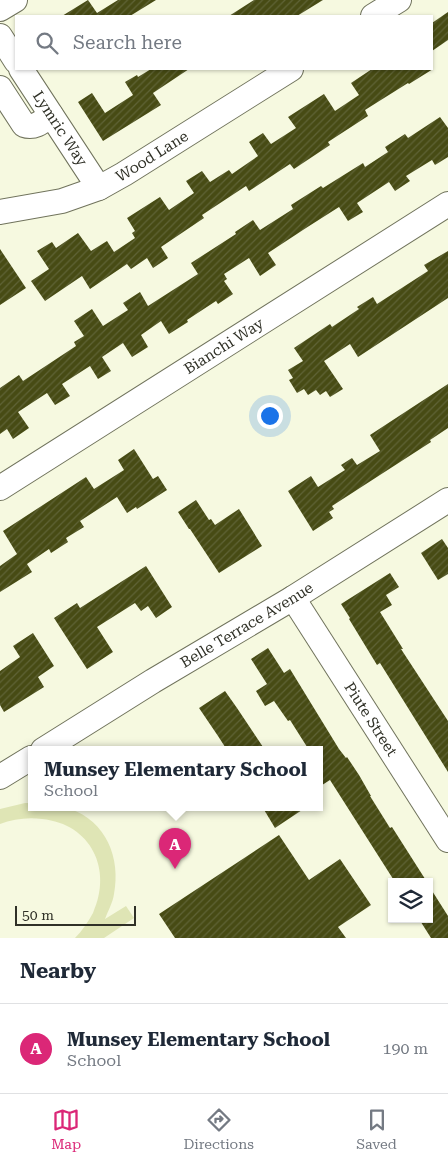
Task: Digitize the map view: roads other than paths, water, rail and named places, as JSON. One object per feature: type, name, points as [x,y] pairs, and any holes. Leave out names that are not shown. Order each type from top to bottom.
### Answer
[{"type":"street","points":[[0,9],[15,0]]},
{"type":"street","points":[[375,15],[399,0]]},
{"type":"street","points":[[0,36],[15,59]]},
{"type":"street","name":"Lymric Way","points":[[22,70],[99,188]]},
{"type":"street","name":"Wood Lane","points":[[0,212],[62,200],[99,188],[289,70]]},
{"type":"street","points":[[0,88],[24,125],[34,126],[52,115]]},
{"type":"street","name":"Bianchi Way","points":[[0,488],[448,204]]},
{"type":"street","name":"Belle Terrace Avenue","points":[[49,746],[153,681],[293,598],[448,500]]},
{"type":"street","name":"Piute Street","points":[[293,598],[448,840]]},
{"type":"street","points":[[0,777],[28,760]]},
{"type":"place","name":"Munsey Elementary School","points":[[175,869]]}]
